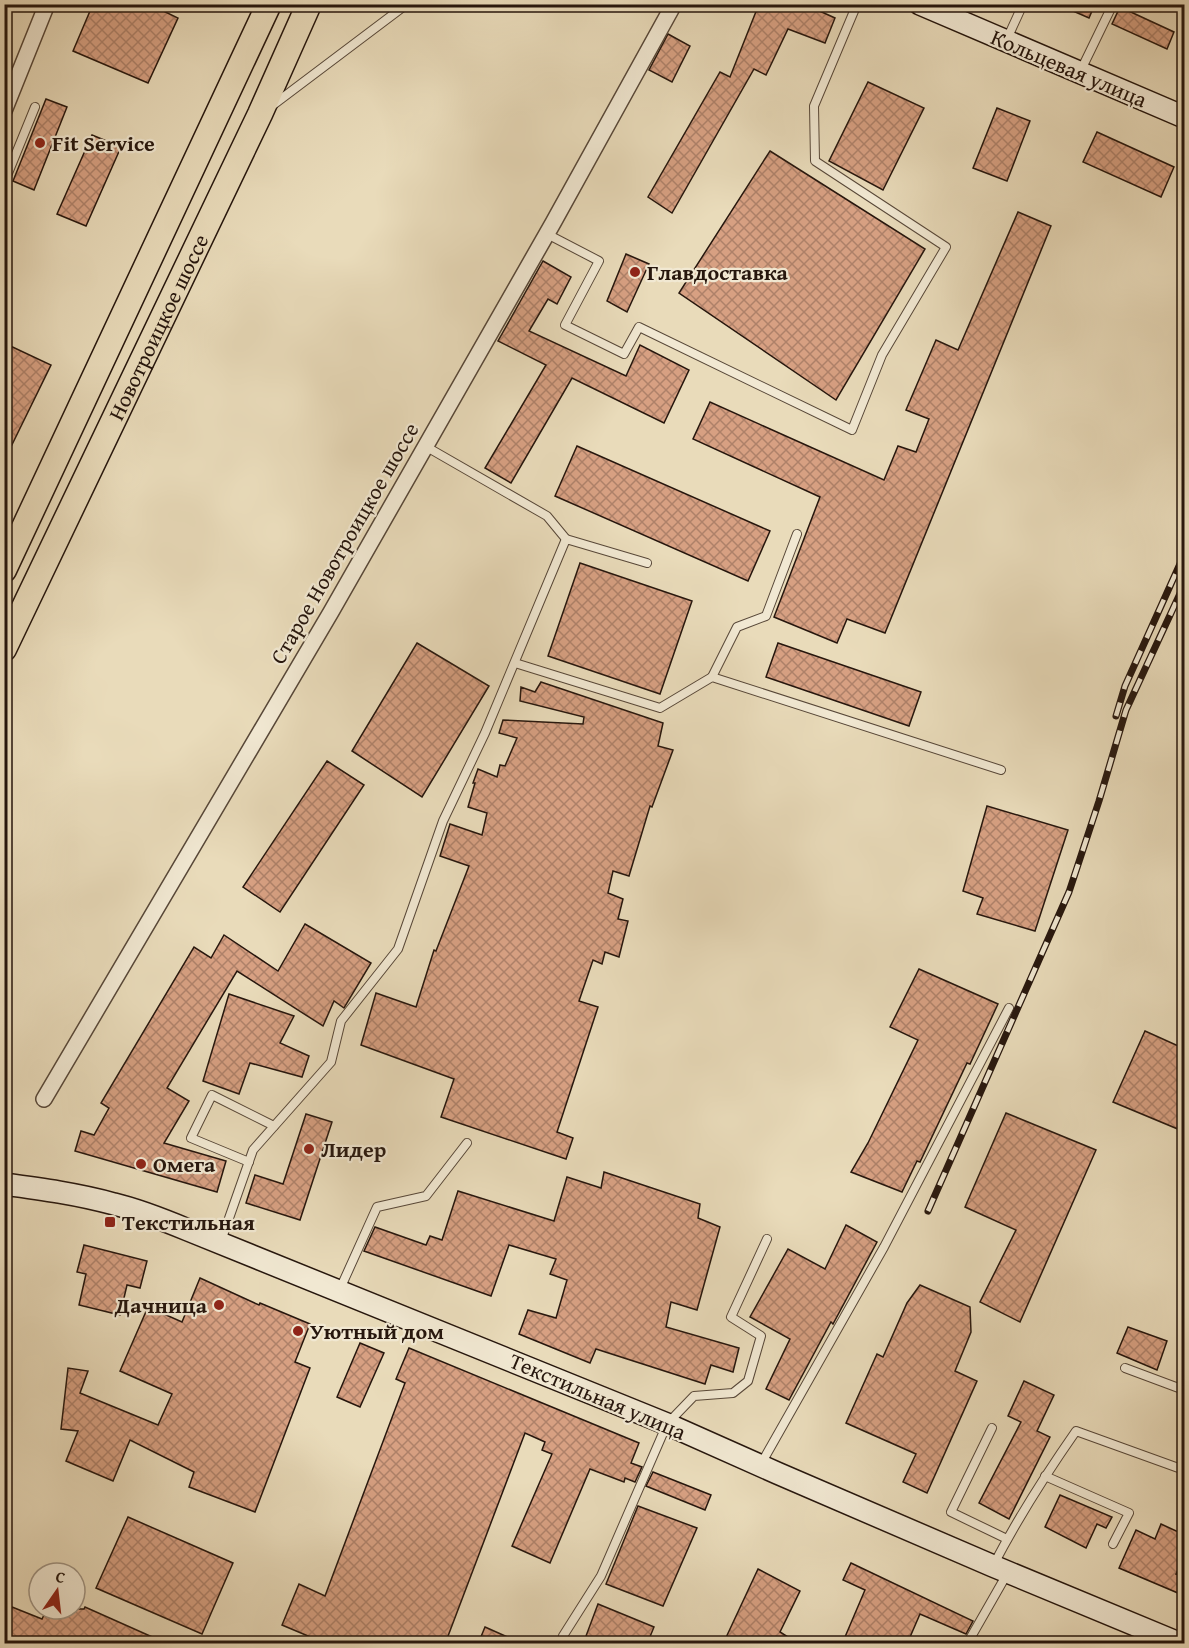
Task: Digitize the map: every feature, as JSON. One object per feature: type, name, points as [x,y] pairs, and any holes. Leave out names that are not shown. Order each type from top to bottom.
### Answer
[{"type":"main road","name":"Новотроицкое шоссе","points":[[4,570],[269,4]]},
{"type":"main road","name":"Новотроицкое шоссе","points":[[4,649],[260,114],[309,4]]},
{"type":"main road","name":"Кольцевая улица","points":[[920,4],[1185,117]]},
{"type":"main road","name":"Текстильная улица","points":[[4,1184],[60,1192],[154,1216],[667,1424],[1001,1569],[1181,1644]]},
{"type":"street","points":[[4,111],[47,4]]},
{"type":"street","name":"Старое Новотроицкое шоссе","points":[[44,1099],[331,612],[547,234],[674,4]]},
{"type":"lane","points":[[260,114],[407,4]]},
{"type":"lane","points":[[547,234],[599,261],[564,325],[624,354],[639,327],[852,430],[882,355],[946,247],[814,161],[814,106],[857,4]]},
{"type":"lane","points":[[1006,40],[1023,4]]},
{"type":"lane","points":[[1080,72],[1113,4]]},
{"type":"lane","points":[[4,183],[35,107]]},
{"type":"lane","points":[[425,446],[547,516],[566,539],[647,563]]},
{"type":"lane","points":[[515,663],[660,708],[711,677],[737,627],[766,616],[798,534]]},
{"type":"lane","points":[[220,1243],[253,1150],[331,1062],[341,1021],[398,949],[443,821],[485,733],[566,539]]},
{"type":"lane","points":[[711,677],[1001,770]]},
{"type":"lane","points":[[760,1465],[884,1247],[1009,1008]]},
{"type":"lane","points":[[249,1161],[191,1138],[212,1095],[274,1126]]},
{"type":"lane","points":[[339,1290],[376,1207],[426,1196],[467,1143]]},
{"type":"lane","points":[[560,1644],[601,1576],[667,1424],[694,1396],[733,1393],[748,1381],[761,1336],[731,1317],[767,1239]]},
{"type":"lane","points":[[1125,1368],[1185,1390]]},
{"type":"lane","points":[[992,1428],[951,1512],[1007,1539]]},
{"type":"lane","points":[[967,1644],[1001,1569],[1007,1539],[1045,1476],[1076,1431],[1185,1470]]},
{"type":"lane","points":[[1045,1476],[1129,1513],[1113,1544]]},
{"type":"building","points":[[93,4],[149,4],[178,18],[148,83],[73,51]]},
{"type":"building","points":[[759,4],[804,4],[835,18],[825,43],[788,29],[766,75],[754,69],[672,213],[648,197],[720,72],[730,77]]},
{"type":"building","points":[[1057,4],[1095,4],[1089,18]]},
{"type":"building","points":[[1120,7],[1174,32],[1167,49],[1112,24]]},
{"type":"building","points":[[668,34],[690,46],[672,82],[649,70]]},
{"type":"building","points":[[868,82],[924,108],[883,190],[829,161]]},
{"type":"building","points":[[46,99],[67,107],[34,190],[13,181]]},
{"type":"building","points":[[997,108],[1030,121],[1007,181],[973,168]]},
{"type":"building","points":[[1097,132],[1174,167],[1161,197],[1083,162]]},
{"type":"building","points":[[92,135],[121,147],[86,226],[57,214]]},
{"type":"building","points":[[770,151],[925,249],[836,400],[679,293]]},
{"type":"building","points":[[1018,212],[1051,226],[885,633],[847,619],[837,643],[774,617],[820,497],[693,439],[710,402],[884,480],[898,446],[916,452],[929,419],[906,410],[936,340],[958,350]]},
{"type":"building","points":[[626,254],[649,264],[627,312],[607,301]]},
{"type":"building","points":[[543,261],[571,277],[557,304],[548,299],[529,331],[626,376],[640,345],[689,370],[664,423],[572,378],[511,483],[485,468],[546,365],[498,341]]},
{"type":"building","points":[[4,343],[51,365],[4,461]]},
{"type":"building","points":[[577,446],[770,531],[748,581],[555,496]]},
{"type":"building","points":[[580,563],[692,601],[660,694],[548,656]]},
{"type":"building","points":[[417,643],[489,686],[422,797],[352,751]]},
{"type":"building","points":[[778,643],[921,692],[909,726],[766,677]]},
{"type":"building","points":[[541,682],[663,723],[658,746],[673,750],[652,807],[650,806],[629,876],[613,871],[608,893],[623,899],[618,919],[628,921],[619,957],[605,952],[602,964],[593,960],[579,1001],[598,1007],[557,1132],[573,1138],[566,1159],[441,1117],[454,1079],[361,1045],[376,993],[416,1007],[434,950],[436,951],[469,866],[440,856],[450,824],[482,835],[487,813],[468,807],[478,769],[497,777],[500,765],[505,766],[517,738],[499,733],[503,720],[583,724],[584,717],[520,701],[521,687],[535,692]]},
{"type":"building","points":[[327,761],[364,785],[280,912],[243,887]]},
{"type":"building","points":[[987,806],[1068,830],[1035,931],[977,914],[983,898],[963,891]]},
{"type":"building","points":[[305,924],[371,963],[344,1008],[334,1001],[323,1026],[237,971],[167,1088],[189,1101],[164,1143],[226,1161],[217,1192],[75,1151],[81,1131],[94,1135],[109,1108],[101,1103],[194,947],[211,958],[224,935],[278,971]]},
{"type":"building","points":[[919,969],[998,1004],[920,1162],[917,1161],[902,1192],[851,1172],[868,1143],[918,1040],[890,1027]]},
{"type":"building","points":[[229,994],[294,1016],[280,1043],[309,1056],[302,1077],[250,1063],[239,1094],[203,1081]]},
{"type":"building","points":[[1145,1031],[1185,1049],[1185,1132],[1113,1102]]},
{"type":"building","points":[[1006,1113],[1096,1150],[1020,1322],[980,1302],[1016,1230],[965,1207]]},
{"type":"building","name":"Лидер","points":[[306,1114],[332,1122],[300,1220],[246,1203],[255,1175],[283,1184]]},
{"type":"building","points":[[604,1172],[700,1204],[698,1218],[720,1227],[697,1310],[671,1302],[666,1327],[739,1348],[733,1372],[711,1365],[705,1384],[596,1349],[590,1363],[519,1334],[528,1310],[556,1318],[567,1280],[550,1274],[556,1259],[509,1245],[491,1296],[364,1251],[375,1227],[426,1245],[430,1236],[442,1240],[458,1191],[554,1221],[567,1177],[601,1188]]},
{"type":"building","points":[[846,1225],[877,1242],[789,1400],[766,1389],[790,1339],[750,1317],[788,1249],[825,1269]]},
{"type":"building","points":[[84,1245],[147,1261],[140,1288],[127,1285],[120,1315],[79,1305],[86,1274],[77,1272]]},
{"type":"building","points":[[200,1278],[259,1305],[260,1303],[310,1324],[295,1362],[310,1368],[255,1512],[189,1487],[194,1472],[130,1440],[113,1481],[66,1461],[78,1431],[61,1429],[68,1368],[88,1371],[80,1393],[158,1425],[172,1394],[120,1371],[148,1307],[182,1322]]},
{"type":"building","points":[[920,1285],[970,1307],[971,1332],[955,1371],[977,1381],[927,1493],[903,1482],[916,1454],[846,1423],[877,1354],[883,1357],[907,1303]]},
{"type":"building","points":[[1128,1327],[1167,1341],[1157,1370],[1117,1353]]},
{"type":"building","points":[[360,1343],[384,1353],[360,1407],[337,1397]]},
{"type":"building","points":[[409,1348],[639,1443],[631,1463],[642,1467],[635,1482],[625,1478],[624,1482],[590,1469],[550,1563],[512,1546],[552,1454],[542,1450],[545,1442],[525,1433],[445,1644],[327,1644],[282,1625],[299,1584],[325,1596],[405,1383],[396,1379]]},
{"type":"building","points":[[1024,1381],[1054,1395],[1037,1431],[1050,1437],[1009,1519],[979,1503],[1021,1422],[1008,1416]]},
{"type":"building","points":[[653,1472],[711,1495],[705,1510],[646,1486]]},
{"type":"building","points":[[1060,1495],[1112,1517],[1106,1528],[1097,1524],[1086,1548],[1045,1527]]},
{"type":"building","points":[[638,1506],[697,1528],[663,1606],[606,1584]]},
{"type":"building","points":[[128,1517],[233,1563],[202,1634],[96,1588]]},
{"type":"building","points":[[1161,1524],[1185,1535],[1185,1557],[1176,1574],[1185,1577],[1185,1596],[1119,1568],[1136,1530],[1155,1539]]},
{"type":"building","points":[[851,1563],[973,1621],[966,1634],[920,1614],[907,1644],[842,1644],[865,1590],[843,1580]]},
{"type":"building","points":[[758,1569],[800,1591],[780,1632],[799,1644],[723,1644]]},
{"type":"building","points":[[598,1604],[654,1627],[647,1644],[604,1644],[586,1636]]},
{"type":"building","points":[[12,1607],[27,1613],[27,1621],[87,1621],[87,1608],[168,1644],[25,1644],[4,1635],[4,1625]]},
{"type":"building","points":[[485,1627],[523,1644],[478,1644]]},
{"type":"railway","points":[[1116,716],[1125,686],[1184,555]]},
{"type":"railway","points":[[928,1211],[1069,892],[1126,710],[1184,585]]},
{"type":"place","name":"Fit Service","points":[[40,143]]},
{"type":"place","name":"Главдоставка","points":[[635,272]]},
{"type":"place","name":"Лидер","points":[[309,1149]]},
{"type":"place","name":"Омега","points":[[141,1164]]},
{"type":"place","name":"Текстильная","points":[[110,1222]]},
{"type":"place","name":"Дачница","points":[[219,1305]]},
{"type":"place","name":"Уютный дом","points":[[298,1331]]}]
